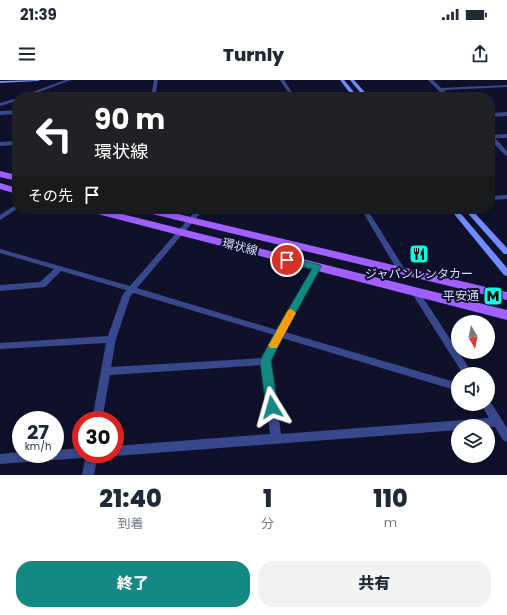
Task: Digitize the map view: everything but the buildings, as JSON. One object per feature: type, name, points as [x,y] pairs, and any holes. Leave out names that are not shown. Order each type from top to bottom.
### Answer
[{"type":"main road","points":[[0,174],[12,177]]},
{"type":"main road","points":[[0,186],[12,189]]},
{"type":"main road","name":"環状線","points":[[110,214],[507,315]]},
{"type":"main road","name":"環状線","points":[[166,214],[507,296]]},
{"type":"street","points":[[0,82],[38,80]]},
{"type":"street","points":[[35,92],[69,80]]},
{"type":"street","points":[[154,92],[156,80]]},
{"type":"street","points":[[282,80],[290,92]]},
{"type":"street","points":[[342,80],[352,92]]},
{"type":"street","points":[[352,80],[363,92]]},
{"type":"street","points":[[430,80],[442,92]]},
{"type":"street","points":[[439,89],[507,86]]},
{"type":"street","points":[[0,105],[12,101]]},
{"type":"street","points":[[0,113],[12,112]]},
{"type":"street","points":[[495,115],[507,114]]},
{"type":"street","points":[[495,137],[507,136]]},
{"type":"street","points":[[495,142],[507,154]]},
{"type":"street","points":[[0,144],[12,143]]},
{"type":"street","points":[[495,198],[507,197]]},
{"type":"street","points":[[0,218],[12,210]]},
{"type":"street","points":[[99,411],[111,339],[126,296],[197,214]]},
{"type":"street","points":[[367,214],[402,271]]},
{"type":"street","points":[[457,214],[507,273]]},
{"type":"street","points":[[472,214],[507,252]]},
{"type":"street","points":[[0,250],[451,385]]},
{"type":"street","points":[[276,438],[266,361],[279,334],[317,267]]},
{"type":"street","points":[[0,288],[42,285],[60,268]]},
{"type":"street","points":[[415,292],[463,367]]},
{"type":"street","points":[[0,346],[111,339]]},
{"type":"street","points":[[106,371],[266,361]]},
{"type":"street","points":[[490,411],[507,437]]},
{"type":"street","points":[[124,450],[497,422]]},
{"type":"street","points":[[0,459],[72,454]]},
{"type":"street","points":[[88,475],[90,463]]},
{"type":"slow traffic","points":[[273,345],[291,313]]},
{"type":"place","name":"ジャパンレンタカー","points":[[419,254]]},
{"type":"place","name":"平安通","points":[[493,296]]},
{"type":"route","points":[[272,407],[266,361],[279,334],[317,267],[287,260]]}]
